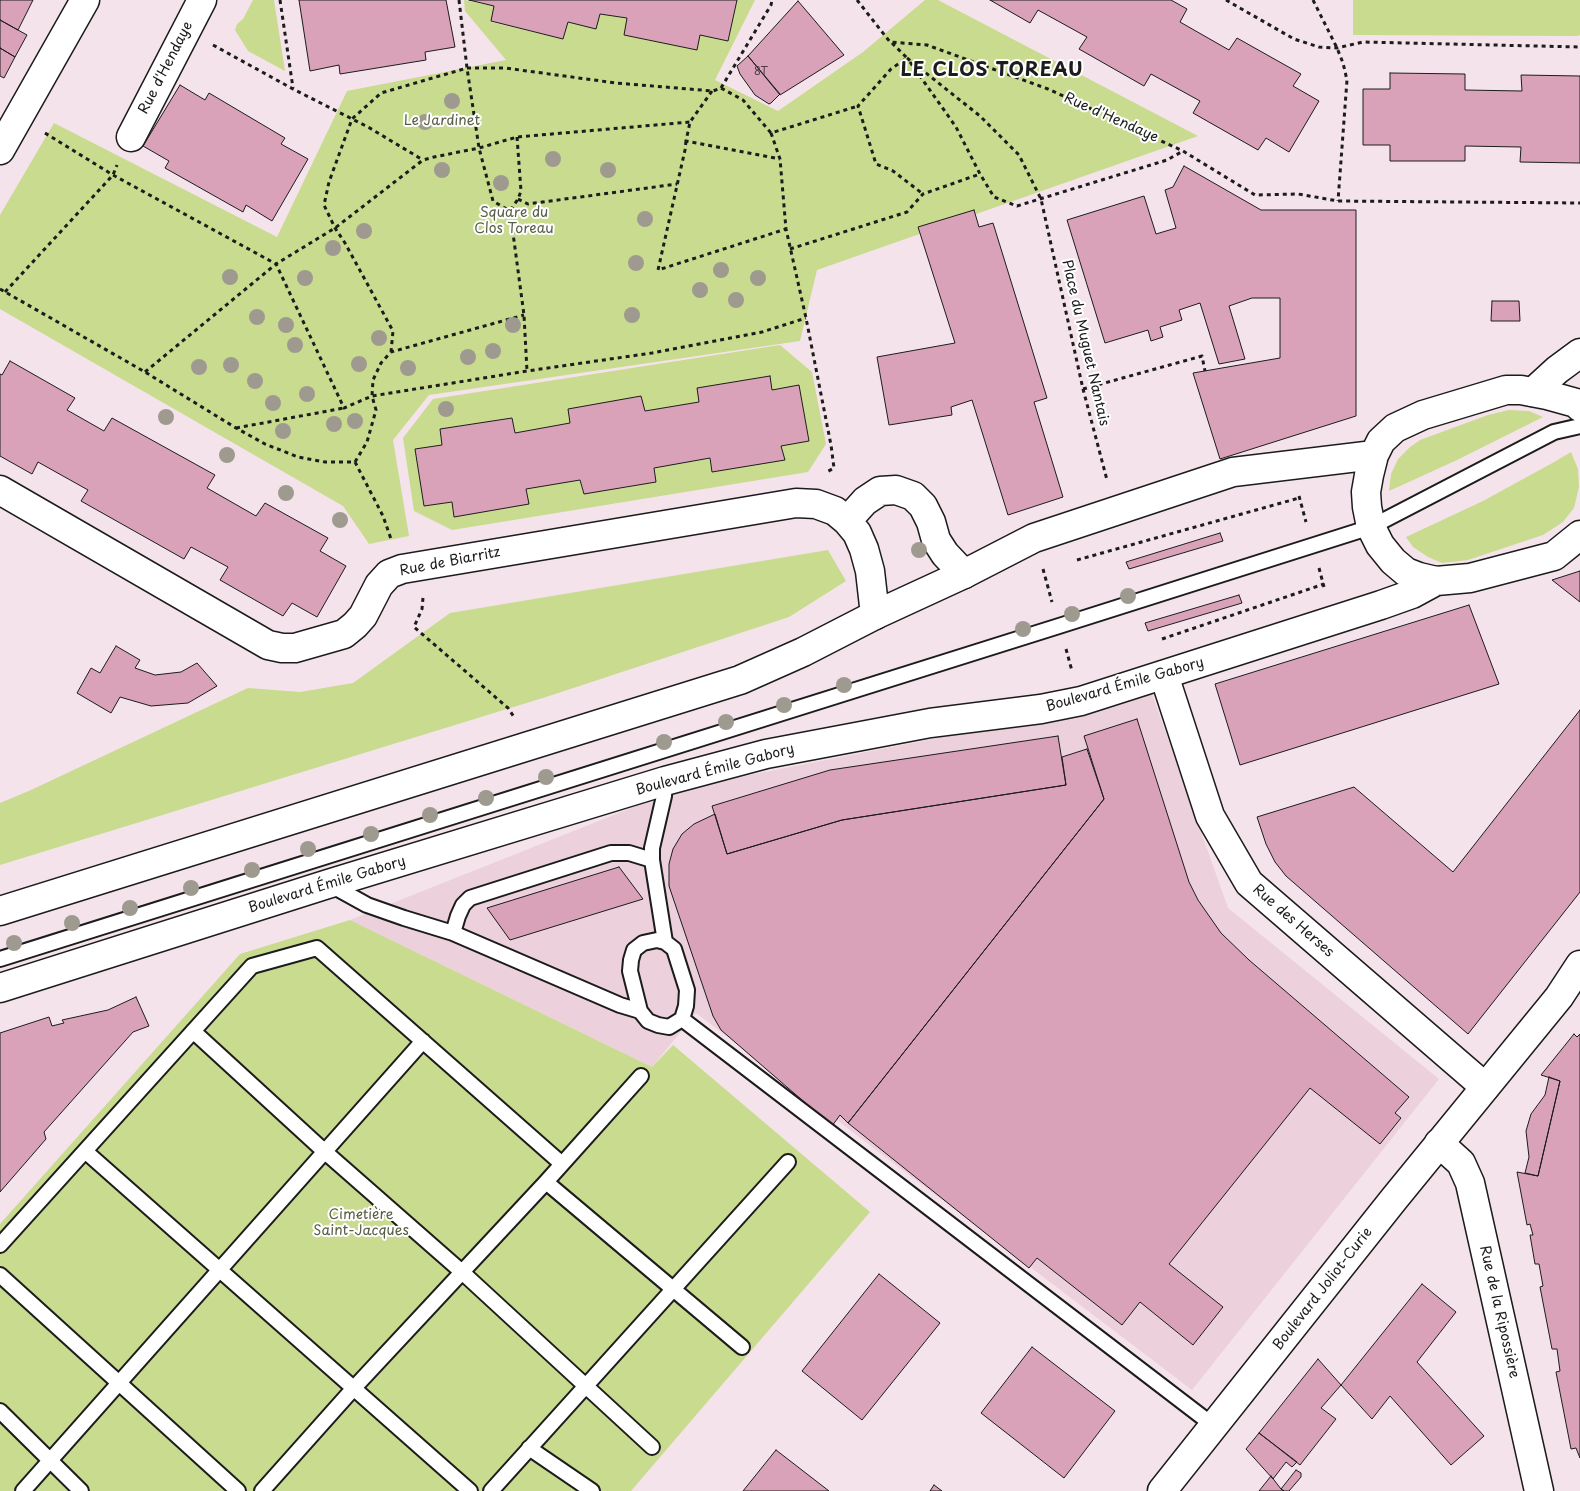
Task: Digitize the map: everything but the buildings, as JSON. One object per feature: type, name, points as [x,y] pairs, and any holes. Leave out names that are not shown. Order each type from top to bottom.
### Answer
[{"type":"main road","points":[[0,150],[84,0]]},
{"type":"main road","name":"Rue d'Hendaye","points":[[131,137],[202,0]]},
{"type":"main road","points":[[1533,392],[1557,370],[1580,353]]},
{"type":"main road","points":[[1579,408],[1533,392],[1506,390],[1423,415],[1395,428],[1381,441],[1374,456],[1366,492],[1371,527],[1380,545],[1393,561],[1406,572],[1436,581],[1470,578],[1554,556],[1580,535]]},
{"type":"main road","points":[[0,911],[740,680],[803,652],[1034,538],[1233,472],[1374,456]]},
{"type":"main road","name":"Rue de Biarritz","points":[[0,490],[268,645],[282,648],[295,648],[344,634],[356,625],[363,616],[379,586],[389,574],[402,569],[796,503],[816,504],[836,511],[847,521]]},
{"type":"main road","points":[[875,615],[870,571],[864,549],[857,533],[847,521],[865,501],[880,491],[896,490],[913,496],[923,506],[931,522],[936,540],[945,554],[964,574]]},
{"type":"main road","name":"Boulevard Émile Gabory","points":[[0,988],[328,884],[665,781],[766,754],[930,723],[1041,709],[1081,701],[1372,608],[1412,594],[1436,581]]},
{"type":"main road","name":"Rue des Herses","points":[[1164,675],[1210,816],[1249,883],[1485,1087]]},
{"type":"main road","points":[[1559,997],[1580,966]]},
{"type":"main road","points":[[1559,997],[1580,976]]},
{"type":"main road","name":"Boulevard Joliot-Curie","points":[[1162,1491],[1439,1143],[1559,997]]},
{"type":"main road","name":"Rue de la Ripossière","points":[[1439,1143],[1460,1163],[1470,1182],[1540,1491]]},
{"type":"lane","points":[[0,958],[1371,527],[1554,432],[1579,408]]},
{"type":"lane","points":[[665,781],[664,796],[652,848],[652,860],[665,942]]},
{"type":"lane","points":[[453,933],[460,910],[470,898],[611,853],[630,853],[652,860]]},
{"type":"lane","points":[[328,884],[367,905],[453,933],[620,1005],[640,1011]]},
{"type":"lane","points":[[657,940],[665,942],[674,949],[687,990],[686,1006],[682,1019],[669,1027],[658,1026],[648,1021],[640,1011],[630,972],[634,950],[643,943],[657,940]]},
{"type":"lane","points":[[0,1245],[252,966],[317,948],[562,1164]]},
{"type":"lane","points":[[682,1019],[1214,1426]]},
{"type":"lane","points":[[193,1031],[324,1151],[462,1272],[652,1447]]},
{"type":"lane","points":[[24,1491],[423,1041]]},
{"type":"lane","points":[[262,1491],[353,1389],[546,1182],[641,1076]]},
{"type":"lane","points":[[85,1151],[470,1491]]},
{"type":"lane","points":[[491,1491],[788,1162]]},
{"type":"lane","points":[[546,1182],[742,1347]]},
{"type":"lane","points":[[0,1274],[238,1491]]},
{"type":"lane","points":[[0,1411],[81,1491]]},
{"type":"lane","points":[[529,1448],[592,1491]]},
{"type":"path","points":[[280,0],[293,89]]},
{"type":"path","points":[[459,0],[479,148],[493,201],[510,211]]},
{"type":"path","points":[[391,352],[393,331],[324,206],[329,182],[352,119],[381,92],[467,68],[505,68],[616,83],[713,91],[721,88],[771,5],[772,0]]},
{"type":"path","points":[[857,0],[890,42],[907,58],[956,127],[994,197],[1017,206],[1167,160],[1184,151]]},
{"type":"path","points":[[1226,0],[1294,39],[1319,47],[1337,48],[1363,42],[1580,47]]},
{"type":"path","points":[[1313,0],[1343,62],[1347,80],[1338,202]]},
{"type":"path","points":[[186,30],[293,89],[368,127],[423,160]]},
{"type":"path","name":"Rue d'Hendaye","points":[[890,42],[927,45],[1048,89],[1184,151],[1254,195],[1298,194],[1338,202],[1580,203]]},
{"type":"path","points":[[771,133],[858,106],[891,69],[907,58]]},
{"type":"path","name":"Place du Muguet Nantais","points":[[907,58],[980,116],[1019,154],[1041,199],[1083,389],[1108,482]]},
{"type":"path","points":[[721,88],[743,100],[771,133],[780,159],[786,229],[806,318],[834,468],[820,476]]},
{"type":"path","points":[[713,91],[690,122],[658,270],[786,229]]},
{"type":"path","points":[[858,106],[876,164],[893,170],[924,194]]},
{"type":"path","points":[[19,118],[113,174],[276,264],[344,408]]},
{"type":"path","points":[[146,372],[276,264],[335,228],[423,160],[479,148],[517,137],[690,122]]},
{"type":"path","points":[[517,137],[521,177],[520,191],[518,199],[510,211],[524,315],[527,371]]},
{"type":"path","points":[[686,141],[780,159]]},
{"type":"path","points":[[5,292],[113,174]]},
{"type":"path","points":[[790,249],[907,212],[924,194],[980,174]]},
{"type":"path","points":[[518,199],[528,204],[677,184]]},
{"type":"path","points":[[0,289],[146,372],[265,444],[298,457],[326,462],[355,462]]},
{"type":"path","points":[[355,462],[368,442],[376,410],[372,396],[373,380],[381,363],[391,352],[524,315]]},
{"type":"path","points":[[236,428],[344,408],[372,396],[652,353],[762,332],[806,318]]},
{"type":"path","points":[[1083,389],[1202,356],[1205,371]]},
{"type":"path","points":[[355,462],[383,516],[402,569],[422,583],[422,609],[414,627],[508,708],[514,718]]},
{"type":"path","points":[[1072,561],[1299,498]]},
{"type":"path","points":[[1043,569],[1052,566]]},
{"type":"path","points":[[1155,641],[1324,584]]},
{"type":"shaded area","points":[[1152,694],[1228,908],[1439,1079],[1192,1390],[696,1013],[652,1067],[350,920],[679,789]]},
{"type":"green space","points":[[253,0],[274,0],[285,71],[248,51],[235,30]]},
{"type":"green space","name":"Square du Clos Toreau","points":[[464,0],[494,6],[491,22],[563,39],[568,22],[600,14],[627,18],[624,35],[696,50],[700,35],[728,41],[737,0],[755,0],[715,80],[778,111],[863,52],[925,0],[938,0],[1198,136],[817,270],[800,341],[429,395],[393,440],[409,536],[369,544],[343,506],[0,309],[0,215],[54,123],[277,237],[347,91],[506,60],[465,11]]},
{"type":"green space","points":[[1353,0],[1580,0],[1580,35],[1353,35]]},
{"type":"green space","points":[[780,345],[812,372],[826,444],[808,472],[452,530],[414,511],[403,438],[433,399]],"holes":[[[769,376],[772,390],[799,385],[809,441],[781,446],[784,460],[712,472],[710,458],[654,468],[656,482],[584,494],[580,480],[526,489],[528,504],[454,517],[452,502],[424,506],[415,449],[442,445],[440,429],[512,418],[515,433],[570,423],[569,409],[641,396],[645,411],[699,402],[698,388]]]},
{"type":"green space","points":[[1509,410],[1529,411],[1543,417],[1457,460],[1389,491],[1391,474],[1398,459],[1420,440],[1488,415]]},
{"type":"green space","points":[[1571,452],[1578,469],[1579,487],[1574,508],[1563,522],[1543,535],[1468,560],[1442,563],[1428,557],[1413,547],[1406,537],[1483,501]]},
{"type":"green space","points":[[828,550],[846,581],[789,617],[546,697],[0,865],[0,803],[248,688],[300,692],[353,683],[450,613]]},
{"type":"green space","name":"Cimetière Saint-Jacques","points":[[350,920],[652,1067],[673,1045],[870,1212],[631,1491],[0,1491],[0,1224],[240,954]]},
{"type":"district","name":"LE CLOS TOREAU","points":[[992,71]]},
{"type":"park label","name":"Le Jardinet","points":[[442,121]]}]
